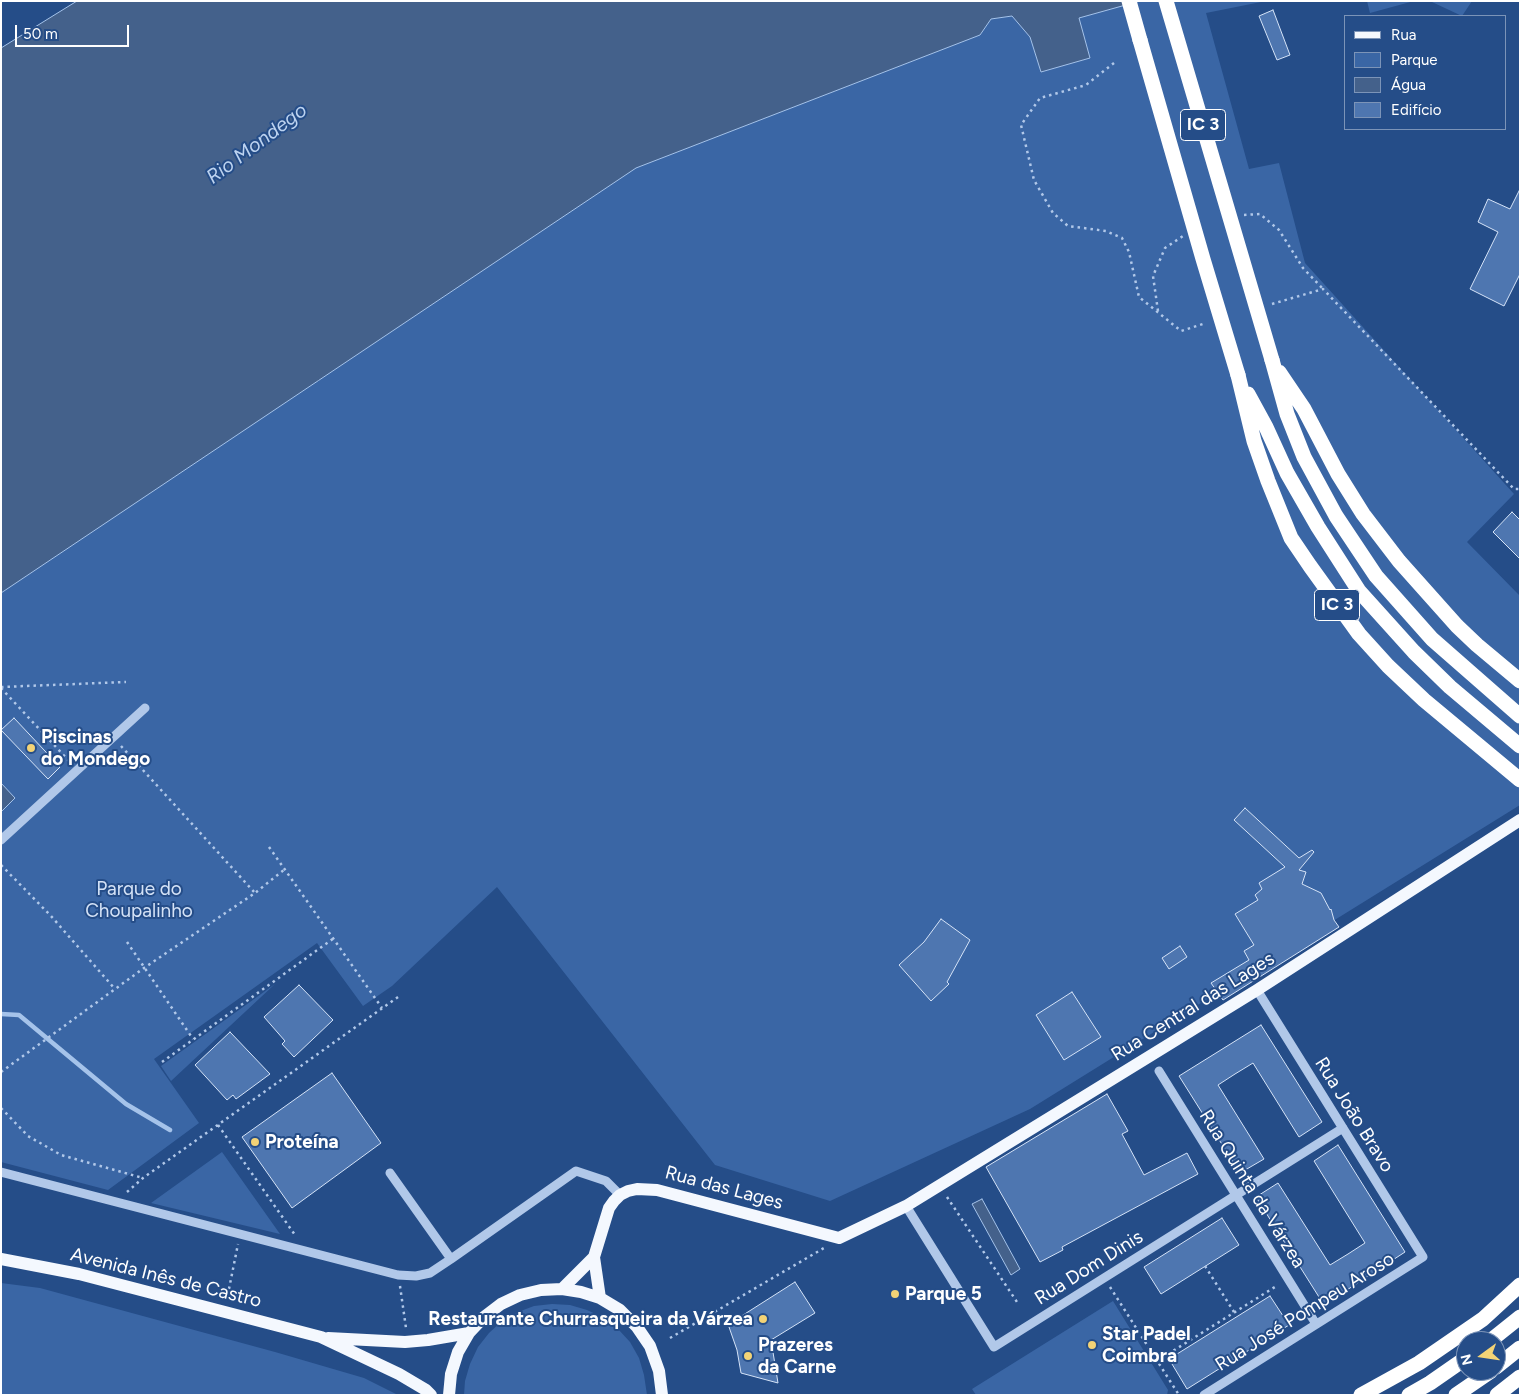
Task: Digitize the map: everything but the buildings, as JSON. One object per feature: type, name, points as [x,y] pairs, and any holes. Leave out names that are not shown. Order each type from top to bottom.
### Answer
[{"type":"highway","name":"IC 3","points":[[1128,1],[1238,375],[1254,441],[1291,538],[1359,634],[1388,666],[1424,700],[1520,780]]},
{"type":"highway","name":"IC 3","points":[[1166,1],[1287,414],[1304,457],[1336,516],[1376,576],[1432,639],[1520,716]]},
{"type":"highway","name":"IC 3","points":[[1272,360],[1304,409],[1338,474],[1364,514],[1399,561],[1457,626],[1520,681]]},
{"type":"highway","name":"IC 3","points":[[1238,375],[1266,427],[1287,473],[1318,528],[1359,591],[1414,652],[1450,687],[1520,746]]},
{"type":"highway","points":[[1361,1395],[1418,1363],[1483,1319],[1520,1285]]},
{"type":"highway","points":[[1502,1331],[1520,1317]]},
{"type":"highway","points":[[1506,1359],[1520,1348]]},
{"type":"highway","points":[[1409,1395],[1456,1365]]},
{"type":"highway","points":[[1496,1395],[1520,1377]]},
{"type":"highway","points":[[1456,1395],[1476,1381]]},
{"type":"main road","name":"Rua Central das Lages","points":[[882,1218],[906,1206],[1257,990],[1520,820]]},
{"type":"main road","name":"Rua das Lages","points":[[620,1195],[637,1189],[656,1190],[840,1238],[882,1218]]},
{"type":"main road","points":[[600,1298],[594,1257],[610,1208],[620,1195]]},
{"type":"main road","points":[[562,1289],[594,1257]]},
{"type":"main road","name":"Avenida Inês de Castro","points":[[1,1259],[79,1274],[321,1337],[399,1374],[431,1395]]},
{"type":"main road","points":[[449,1395],[451,1374],[458,1352],[469,1333],[484,1317],[507,1301],[520,1295],[541,1290],[562,1289],[582,1292],[600,1298],[620,1310],[637,1327],[650,1346],[659,1371],[662,1395]]},
{"type":"main road","name":"Avenida Inês de Castro","points":[[321,1337],[405,1342],[469,1333]]},
{"type":"street","points":[[1,840],[146,708]]},
{"type":"street","name":"Rua João Bravo","points":[[1257,990],[1423,1257]]},
{"type":"street","name":"Rua Quinta da Várzea","points":[[1159,1071],[1316,1324]]},
{"type":"street","name":"Rua Dom Dinis","points":[[906,1206],[994,1347],[1343,1128]]},
{"type":"street","points":[[1,1172],[398,1275],[416,1276],[430,1273],[451,1260],[576,1171],[606,1181],[620,1195]]},
{"type":"street","points":[[390,1173],[451,1260]]},
{"type":"street","name":"Rua José Pompeu Aroso","points":[[1204,1395],[1423,1257]]},
{"type":"path","points":[[1114,63],[1086,85],[1040,98],[1021,125],[1034,180],[1053,213],[1068,226],[1106,231],[1122,238],[1129,252],[1139,297],[1181,330],[1209,322]]},
{"type":"path","points":[[1266,305],[1322,289],[1514,489],[1520,488]]},
{"type":"path","points":[[1,687],[126,682]]},
{"type":"path","points":[[1,687],[77,770]]},
{"type":"path","points":[[114,738],[255,893]]},
{"type":"path","points":[[269,846],[382,1008]]},
{"type":"path","points":[[1,865],[51,916],[116,990]]},
{"type":"path","points":[[1,1072],[144,968],[255,893],[285,869]]},
{"type":"path","points":[[162,1062],[334,938]]},
{"type":"path","points":[[127,942],[193,1039]]},
{"type":"path","points":[[115,1202],[143,1178],[398,997]]},
{"type":"path","points":[[1,1108],[28,1136],[61,1155],[143,1178]]},
{"type":"path","points":[[218,1125],[306,1250]]},
{"type":"path","points":[[951,1203],[1017,1302]]},
{"type":"path","points":[[229,1289],[240,1234]]},
{"type":"path","points":[[670,1338],[825,1248]]},
{"type":"path","points":[[1205,1266],[1234,1312]]},
{"type":"path","points":[[398,1275],[406,1329]]},
{"type":"path","points":[[1104,1278],[1179,1395]]},
{"type":"path","points":[[1157,1361],[1288,1278]]},
{"type":"green space","name":"Parque do Choupalinho","points":[[1140,1],[1266,1],[1206,13],[1249,169],[1279,163],[1305,263],[1514,494],[1467,542],[1520,596],[1520,805],[1030,1109],[830,1201],[715,1165],[497,887],[392,986],[363,1006],[317,943],[154,1059],[199,1123],[108,1190],[1,1162],[1,593],[636,168],[980,35],[991,19],[1012,16],[1030,37],[1041,72],[1090,58],[1078,18]]},
{"type":"green space","points":[[1367,1],[1414,1],[1370,13]]},
{"type":"green space","points":[[1428,1],[1472,1],[1463,15]]},
{"type":"green space","points":[[275,984],[171,1081],[161,1066]]},
{"type":"green space","points":[[222,1152],[280,1234],[151,1203]]},
{"type":"green space","points":[[1,1283],[40,1288],[275,1352],[364,1378],[398,1395],[1,1395]]},
{"type":"green space","name":"Star Padel Coimbra","points":[[1113,1301],[1168,1390],[1167,1395],[976,1395],[972,1389]]},
{"type":"green space","points":[[570,1305],[587,1310],[604,1318],[618,1329],[630,1342],[639,1358],[647,1395],[464,1395],[465,1381],[470,1364],[478,1347],[489,1333],[502,1321],[518,1312],[534,1306]]},
{"type":"water","name":"Rio Mondego","points":[[77,1],[1140,1],[1079,18],[1090,58],[1041,72],[1030,37],[1012,16],[991,19],[980,35],[636,168],[1,593],[1,48]]},
{"type":"water","points":[[1,783],[15,798],[1,812]]},
{"type":"water","points":[[982,1199],[1020,1269],[1011,1275],[972,1204]]},
{"type":"waterway","points":[[1,1014],[19,1015],[126,1104],[170,1130]]},
{"type":"place","name":"Piscinas do Mondego","points":[[31,748]]},
{"type":"place","name":"Proteína","points":[[255,1142]]},
{"type":"place","name":"Parque 5","points":[[895,1294]]},
{"type":"place","name":"Restaurante Churrasqueira da Várzea","points":[[763,1319]]},
{"type":"place","name":"Star Padel Coimbra","points":[[1092,1345]]},
{"type":"place","name":"Prazeres da Carne","points":[[748,1356]]}]
